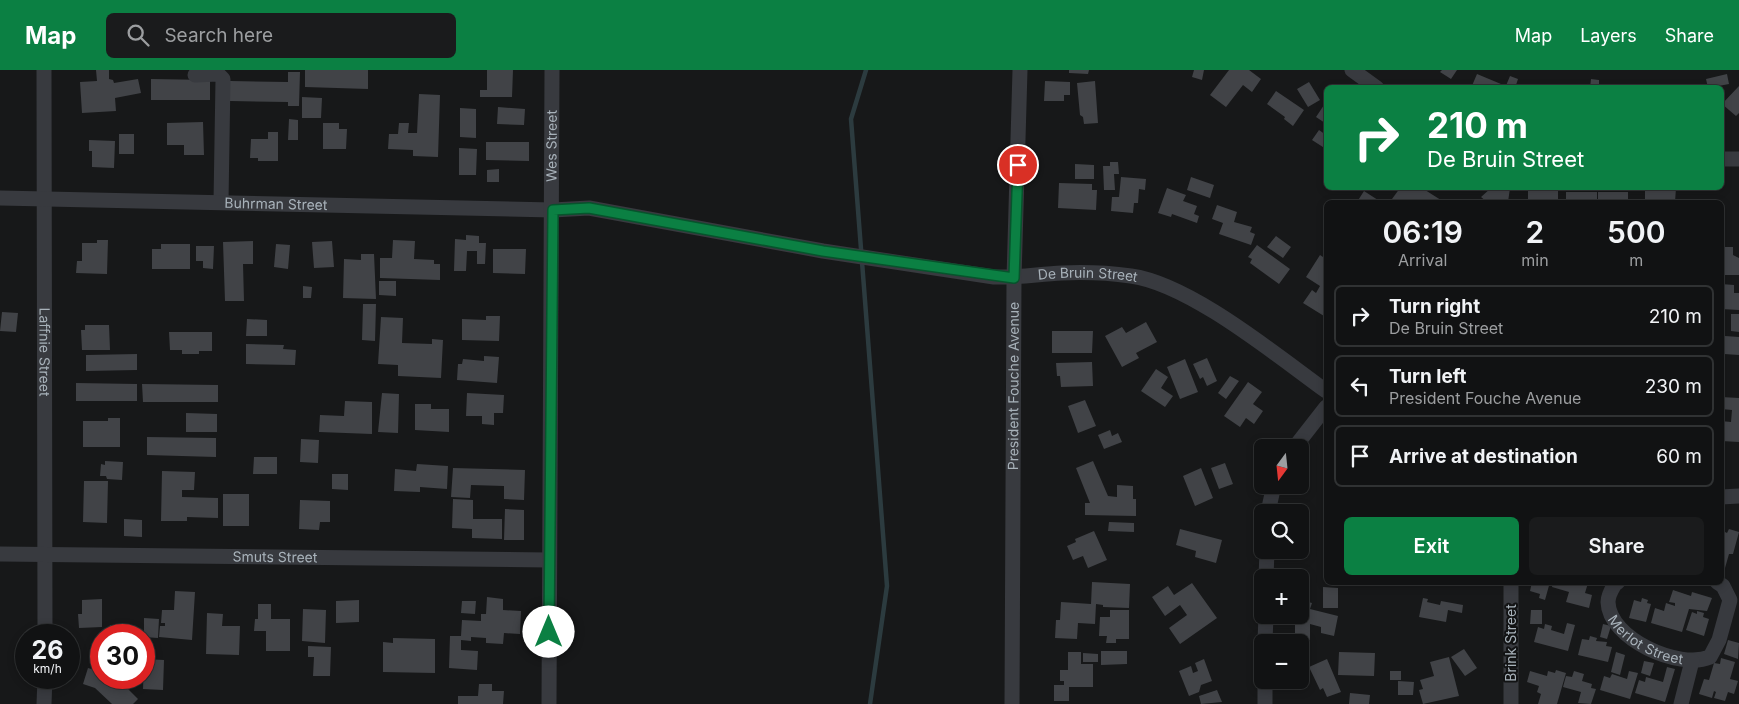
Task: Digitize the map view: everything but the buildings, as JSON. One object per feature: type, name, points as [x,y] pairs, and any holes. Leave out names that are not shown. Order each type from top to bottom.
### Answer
[{"type":"street","name":"Laffnie Street","points":[[44,70],[45,624]]},
{"type":"street","name":"Wes Street","points":[[549,704],[553,210],[552,70]]},
{"type":"street","name":"President Fouche Avenue","points":[[1012,704],[1014,278],[1020,70]]},
{"type":"street","points":[[1352,70],[1374,85]]},
{"type":"street","points":[[195,75],[218,74],[223,79],[221,202]]},
{"type":"street","points":[[1724,159],[1739,159]]},
{"type":"street","name":"Buhrman Street","points":[[0,198],[553,210]]},
{"type":"street","name":"De Bruin Street","points":[[553,210],[589,208],[848,255],[1014,278],[1063,273],[1129,276],[1146,279],[1190,298],[1242,331],[1324,390]]},
{"type":"street","points":[[1301,439],[1324,410]]},
{"type":"street","points":[[1724,496],[1739,496]]},
{"type":"street","name":"Smuts Street","points":[[0,554],[549,560]]},
{"type":"street","name":"Brink Street","points":[[1511,585],[1511,704]]},
{"type":"street","name":"Merlot Street","points":[[1614,585],[1608,597],[1610,613],[1628,636],[1641,646],[1692,661],[1710,657],[1719,640],[1730,600],[1722,585]]},
{"type":"street","name":"Merlot Street","points":[[1681,704],[1692,661]]},
{"type":"street","points":[[44,704],[45,689]]},
{"type":"street","points":[[1265,689],[1265,704]]},
{"type":"waterway","points":[[866,70],[851,119],[887,586],[870,704]]},
{"type":"route","points":[[549,632],[553,210],[589,208],[823,251],[994,277],[1014,278],[1018,165]]}]
